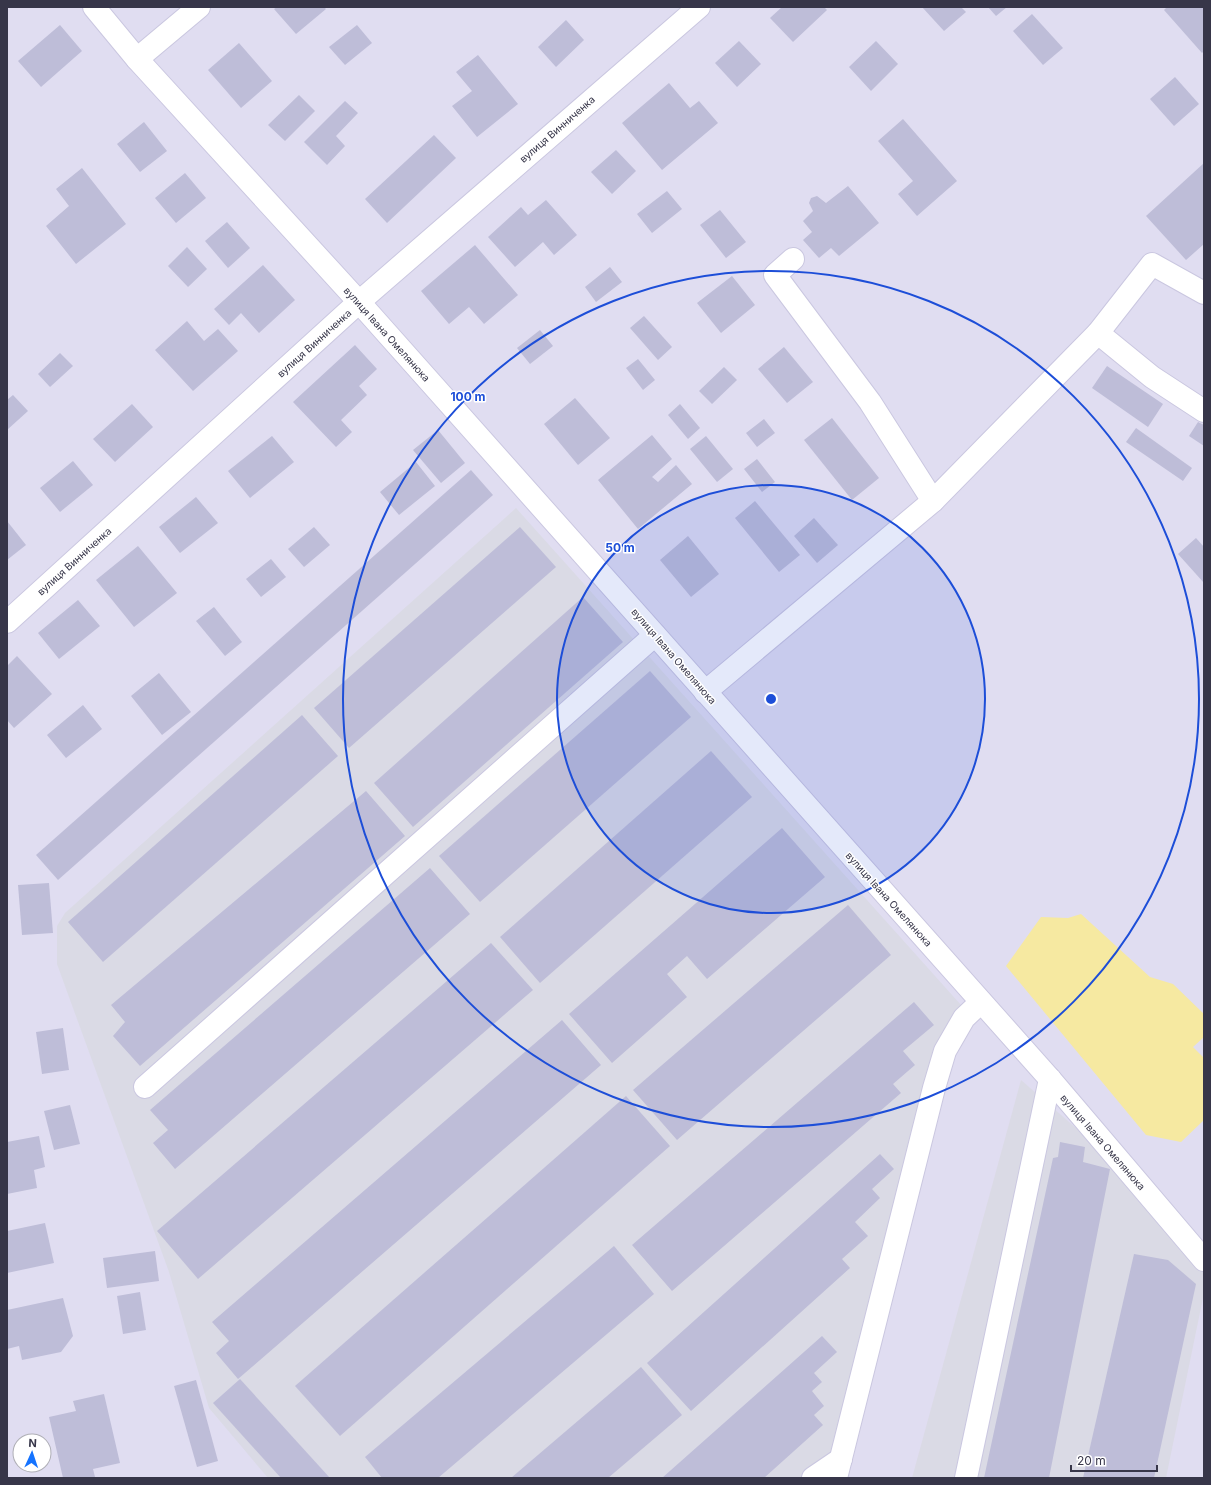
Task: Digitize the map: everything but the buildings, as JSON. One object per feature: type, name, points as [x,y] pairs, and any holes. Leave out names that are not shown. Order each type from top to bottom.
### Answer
[{"type":"street","name":"вулиця Івана Омелянюка","points":[[94,7],[137,59],[359,302],[1201,1249]]},
{"type":"street","points":[[137,59],[199,7]]},
{"type":"street","name":"вулиця Винниченка","points":[[7,622],[359,302],[698,7]]},
{"type":"street","points":[[794,259],[775,274],[870,402],[933,501]]},
{"type":"street","points":[[706,692],[933,501],[1098,333],[1152,264],[1204,293]]},
{"type":"street","points":[[1098,333],[1152,377],[1204,410]]},
{"type":"street","points":[[145,1087],[656,635]]},
{"type":"street","points":[[813,1478],[839,1468],[934,1088],[945,1051],[964,1018],[981,1002]]},
{"type":"street","points":[[966,1478],[1050,1079]]},
{"type":"shaded area","points":[[7,7],[1204,7],[1204,1478],[7,1478]]},
{"type":"shaded area","points":[[516,508],[961,1005],[848,1478],[268,1478],[209,1408],[169,1272],[57,964],[57,926],[65,913]]},
{"type":"shaded area","points":[[1081,914],[1150,977],[1173,984],[1204,1014],[1204,1037],[1193,1047],[1204,1058],[1204,1120],[1181,1142],[1146,1135],[1006,966],[1041,917],[1068,918]]},
{"type":"shaded area","points":[[1021,1080],[1108,1156],[1204,1272],[1204,1293],[1166,1478],[912,1478]]}]
